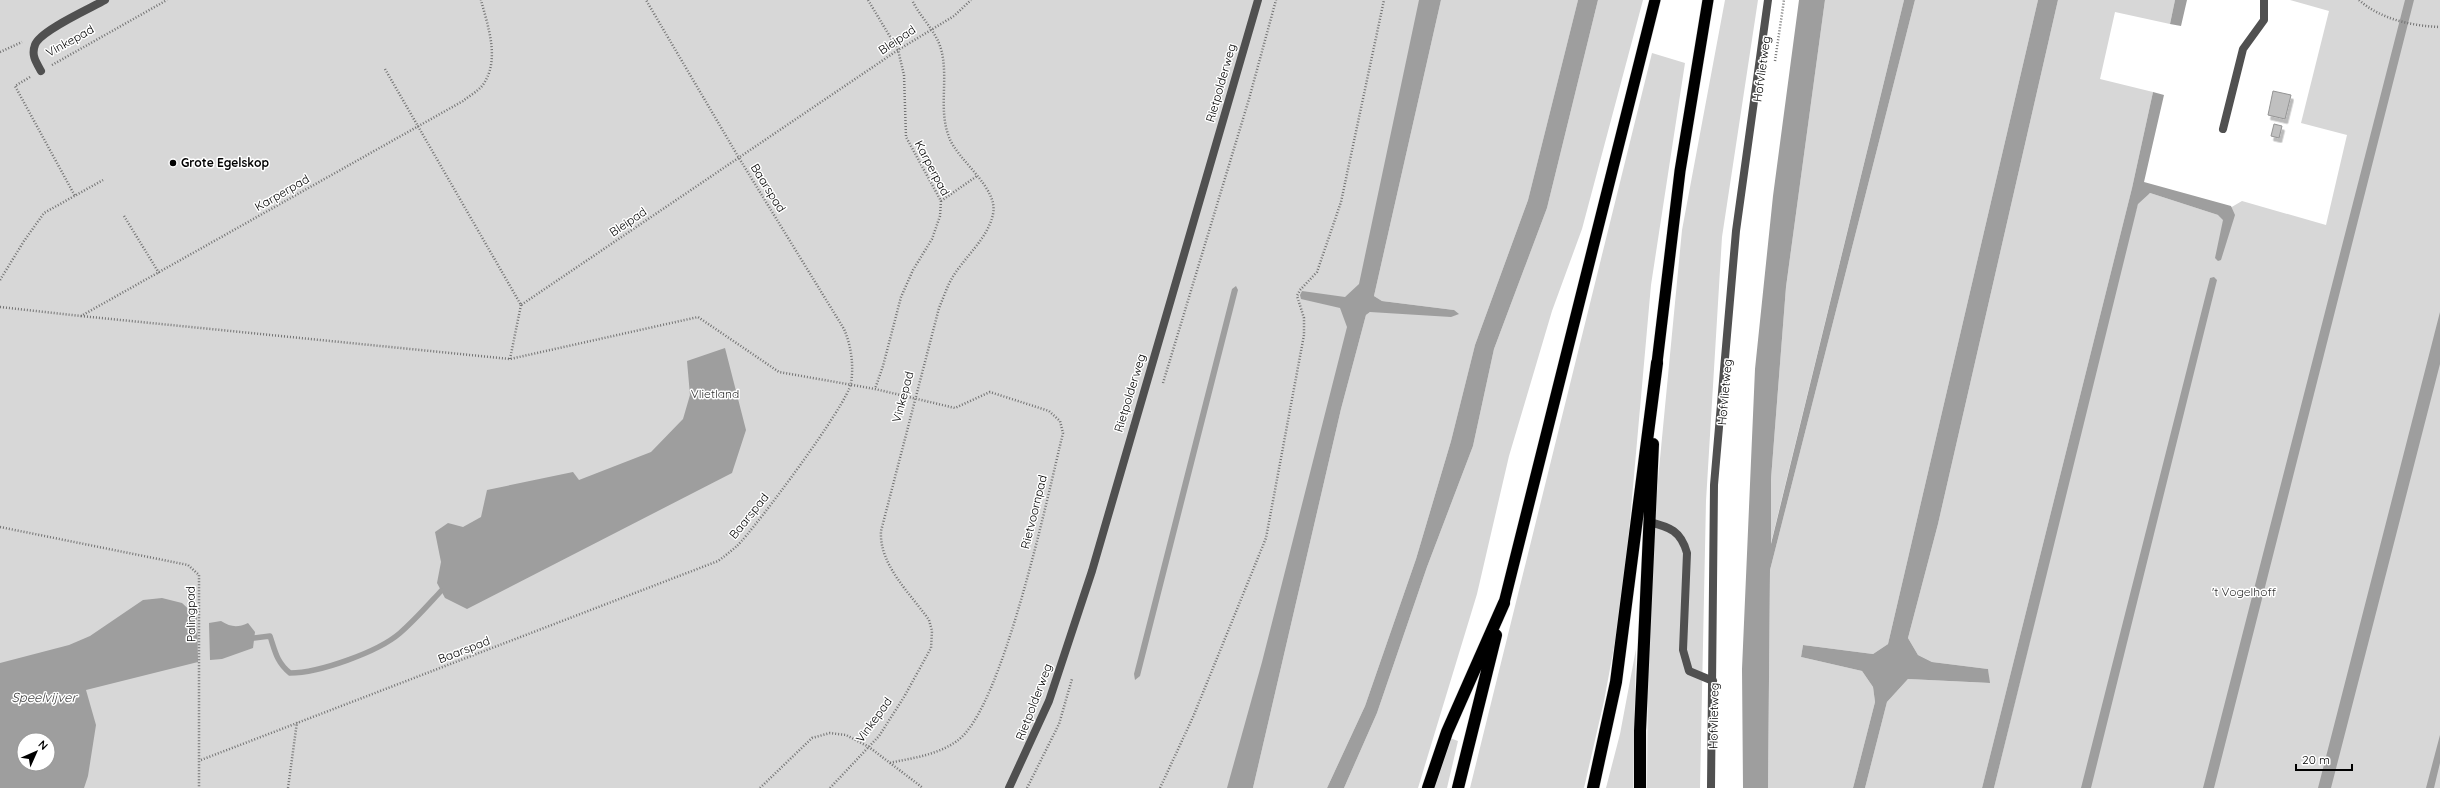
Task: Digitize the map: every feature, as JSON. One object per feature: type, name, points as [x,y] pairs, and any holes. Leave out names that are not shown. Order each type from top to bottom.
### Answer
[{"type":"highway","points":[[1458,788],[1655,0]]},
{"type":"highway","points":[[1593,788],[1617,675],[1680,171],[1708,0]]},
{"type":"highway","points":[[1640,788],[1640,731],[1657,363]]},
{"type":"highway","points":[[1428,788],[1447,732],[1504,603]]},
{"type":"street","name":"Vinkepad","points":[[41,71],[33,56],[35,43],[46,33],[105,0]]},
{"type":"street","name":"Rietpolderweg","points":[[1009,788],[1049,701],[1092,571],[1258,0]]},
{"type":"street","name":"Hofvlietweg","points":[[1711,788],[1714,485],[1736,231],[1768,0]]},
{"type":"street","points":[[2223,129],[2243,49],[2264,20],[2264,0]]},
{"type":"street","points":[[1649,522],[1664,526],[1676,532],[1684,540],[1687,553],[1683,650],[1689,671],[1713,681]]},
{"type":"path","name":"Vinkepad","points":[[41,71],[167,0]]},
{"type":"path","name":"Karperpad","points":[[81,316],[463,101],[482,86],[492,68],[490,35],[481,0]]},
{"type":"path","name":"Baarspad","points":[[201,760],[297,722],[634,595],[718,561],[738,545],[765,513],[835,413],[851,384],[850,344],[844,329],[739,158],[646,0]]},
{"type":"path","name":"Karperpad","points":[[868,0],[898,50],[904,75],[906,137],[941,201],[940,216],[932,239],[914,270],[901,297],[875,389]]},
{"type":"path","name":"Vinkepad","points":[[830,788],[870,748],[904,698],[931,648],[932,632],[929,620],[885,558],[880,545],[881,531],[939,308],[951,280],[988,229],[994,213],[993,200],[977,176],[956,150],[949,137],[944,118],[945,69],[941,48],[931,29],[912,0]]},
{"type":"path","name":"Bleipad","points":[[521,305],[898,50],[954,16],[971,0]]},
{"type":"path","points":[[1160,788],[1193,717],[1266,538],[1304,335],[1304,318],[1297,296],[1300,290],[1317,272],[1341,202],[1384,0]]},
{"type":"path","name":"Hofvlietweg","points":[[1775,62],[1784,0]]},
{"type":"path","points":[[2359,0],[2372,12],[2409,22],[2440,27]]},
{"type":"path","points":[[0,52],[22,42],[35,43]]},
{"type":"path","points":[[385,69],[521,305],[510,359]]},
{"type":"path","points":[[41,71],[15,86],[76,196]]},
{"type":"path","points":[[941,201],[977,176]]},
{"type":"path","points":[[0,280],[24,240],[44,213],[103,180]]},
{"type":"path","points":[[124,216],[159,273]]},
{"type":"path","points":[[0,307],[81,316]]},
{"type":"path","name":"Rietvoornpad","points":[[81,316],[510,359],[698,317],[779,372],[851,384],[914,400],[955,408],[990,392],[1049,411],[1060,421],[1063,433],[1015,618],[1003,656],[976,721],[958,740],[933,754],[889,762]]},
{"type":"path","name":"Palingpad","points":[[0,527],[188,565],[199,575],[201,760],[199,788]]},
{"type":"path","points":[[288,788],[297,722]]},
{"type":"path","points":[[760,788],[812,738],[830,733],[846,735],[870,748],[923,788]]},
{"type":"green space","name":"Vlietland","points":[[0,0],[1431,0],[1237,788],[0,788]]},
{"type":"green space","points":[[1441,0],[1578,0],[1528,200],[1475,345],[1451,441],[1416,559],[1365,706],[1327,788],[1253,788],[1341,409],[1366,315],[1370,312],[1454,310],[1382,301],[1374,296]]},
{"type":"green space","points":[[1598,0],[1643,0],[1582,229],[1552,311],[1509,456],[1477,594],[1418,788],[1344,788],[1377,713],[1427,567],[1473,446],[1494,349],[1547,208]]},
{"type":"green space","points":[[1725,0],[1758,0],[1722,237],[1706,501],[1700,788],[1647,788],[1649,522],[1657,490],[1682,230]]},
{"type":"green space","points":[[1825,0],[1904,0],[1770,547],[1771,479],[1786,287]]},
{"type":"green space","points":[[1915,0],[2038,0],[1888,644],[1873,654],[1803,645],[1801,657],[1862,671],[1873,687],[1875,702],[1853,788],[1768,788],[1770,570]]},
{"type":"green space","points":[[2058,0],[2175,0],[2170,24],[2115,12],[2100,79],[2153,92],[2132,188],[1982,788],[1865,788],[1887,702],[1908,679],[1989,683],[1988,669],[1932,662],[1918,655],[1908,638],[1938,524]]},
{"type":"green space","name":"'t Vogelhoff","points":[[2290,0],[2440,0],[2440,788],[1994,788],[2126,246],[2139,200],[2150,193],[2218,215],[2242,201],[2326,225],[2347,135],[2301,123],[2329,11]]},
{"type":"green space","points":[[1652,53],[1685,63],[1651,285],[1623,599],[1604,701],[1584,788],[1470,788]]},
{"type":"green space","points":[[1636,649],[1633,788],[1606,788],[1620,734]]},
{"type":"green space","points":[[1450,738],[1458,741],[1447,788],[1433,788]]},
{"type":"water","points":[[1419,0],[1441,0],[1374,296],[1382,301],[1454,310],[1459,314],[1451,317],[1370,312],[1366,315],[1341,409],[1253,788],[1227,788],[1262,662],[1347,327],[1340,308],[1301,299],[1300,295],[1302,291],[1345,297],[1359,284]]},
{"type":"water","points":[[1578,0],[1598,0],[1547,208],[1494,349],[1473,446],[1427,567],[1377,713],[1344,788],[1327,788],[1365,706],[1416,559],[1451,441],[1475,345],[1528,200]]},
{"type":"water","points":[[1799,0],[1825,0],[1786,287],[1771,479],[1771,544],[1904,0],[1915,0],[1770,570],[1768,788],[1743,788],[1742,669],[1755,369],[1773,196]]},
{"type":"water","points":[[2038,0],[2058,0],[1938,524],[1908,638],[1918,655],[1932,662],[1988,669],[1990,683],[1908,679],[1887,702],[1865,788],[1853,788],[1875,702],[1873,687],[1862,671],[1801,657],[1803,645],[1873,654],[1888,644]]},
{"type":"water","points":[[2175,0],[2187,0],[2181,26],[2170,24]]},
{"type":"water","points":[[2405,0],[2414,0],[2214,788],[2203,788]]},
{"type":"water","points":[[2153,92],[2164,95],[2144,182],[2231,206],[2235,215],[2221,260],[2218,261],[2215,258],[2223,220],[2218,215],[2150,193],[2138,204],[1994,788],[1982,788],[2132,188]]},
{"type":"water","points":[[2214,277],[2217,280],[2091,788],[2081,788],[2210,278]]},
{"type":"water","points":[[1236,286],[1238,290],[1140,676],[1135,680],[1134,674],[1232,289]]},
{"type":"water","points":[[2440,312],[2440,364],[2331,788],[2318,788]]},
{"type":"water","points":[[725,348],[746,430],[732,473],[467,609],[445,598],[437,583],[441,562],[435,532],[448,523],[463,527],[481,517],[487,490],[573,472],[579,480],[651,452],[683,419],[690,395],[687,361]]},
{"type":"water","name":"Speelvijver","points":[[162,598],[182,603],[197,617],[198,662],[86,690],[96,725],[88,776],[84,788],[0,788],[0,663],[69,645],[90,636],[143,600]]},
{"type":"water","points":[[221,621],[228,625],[234,626],[241,626],[248,623],[255,632],[253,648],[222,659],[210,660],[209,623]]},
{"type":"water","points":[[2440,735],[2440,763],[2434,788],[2426,788]]},
{"type":"building","points":[[2273,91],[2291,95],[2285,119],[2268,115]]},
{"type":"building","points":[[2274,124],[2282,126],[2279,138],[2271,136]]},
{"type":"waterway","points":[[254,638],[270,636],[279,661],[290,673],[302,672],[332,665],[363,654],[390,640],[411,623],[441,591]]},
{"type":"place","name":"Grote Egelskop","points":[[173,163]]}]
